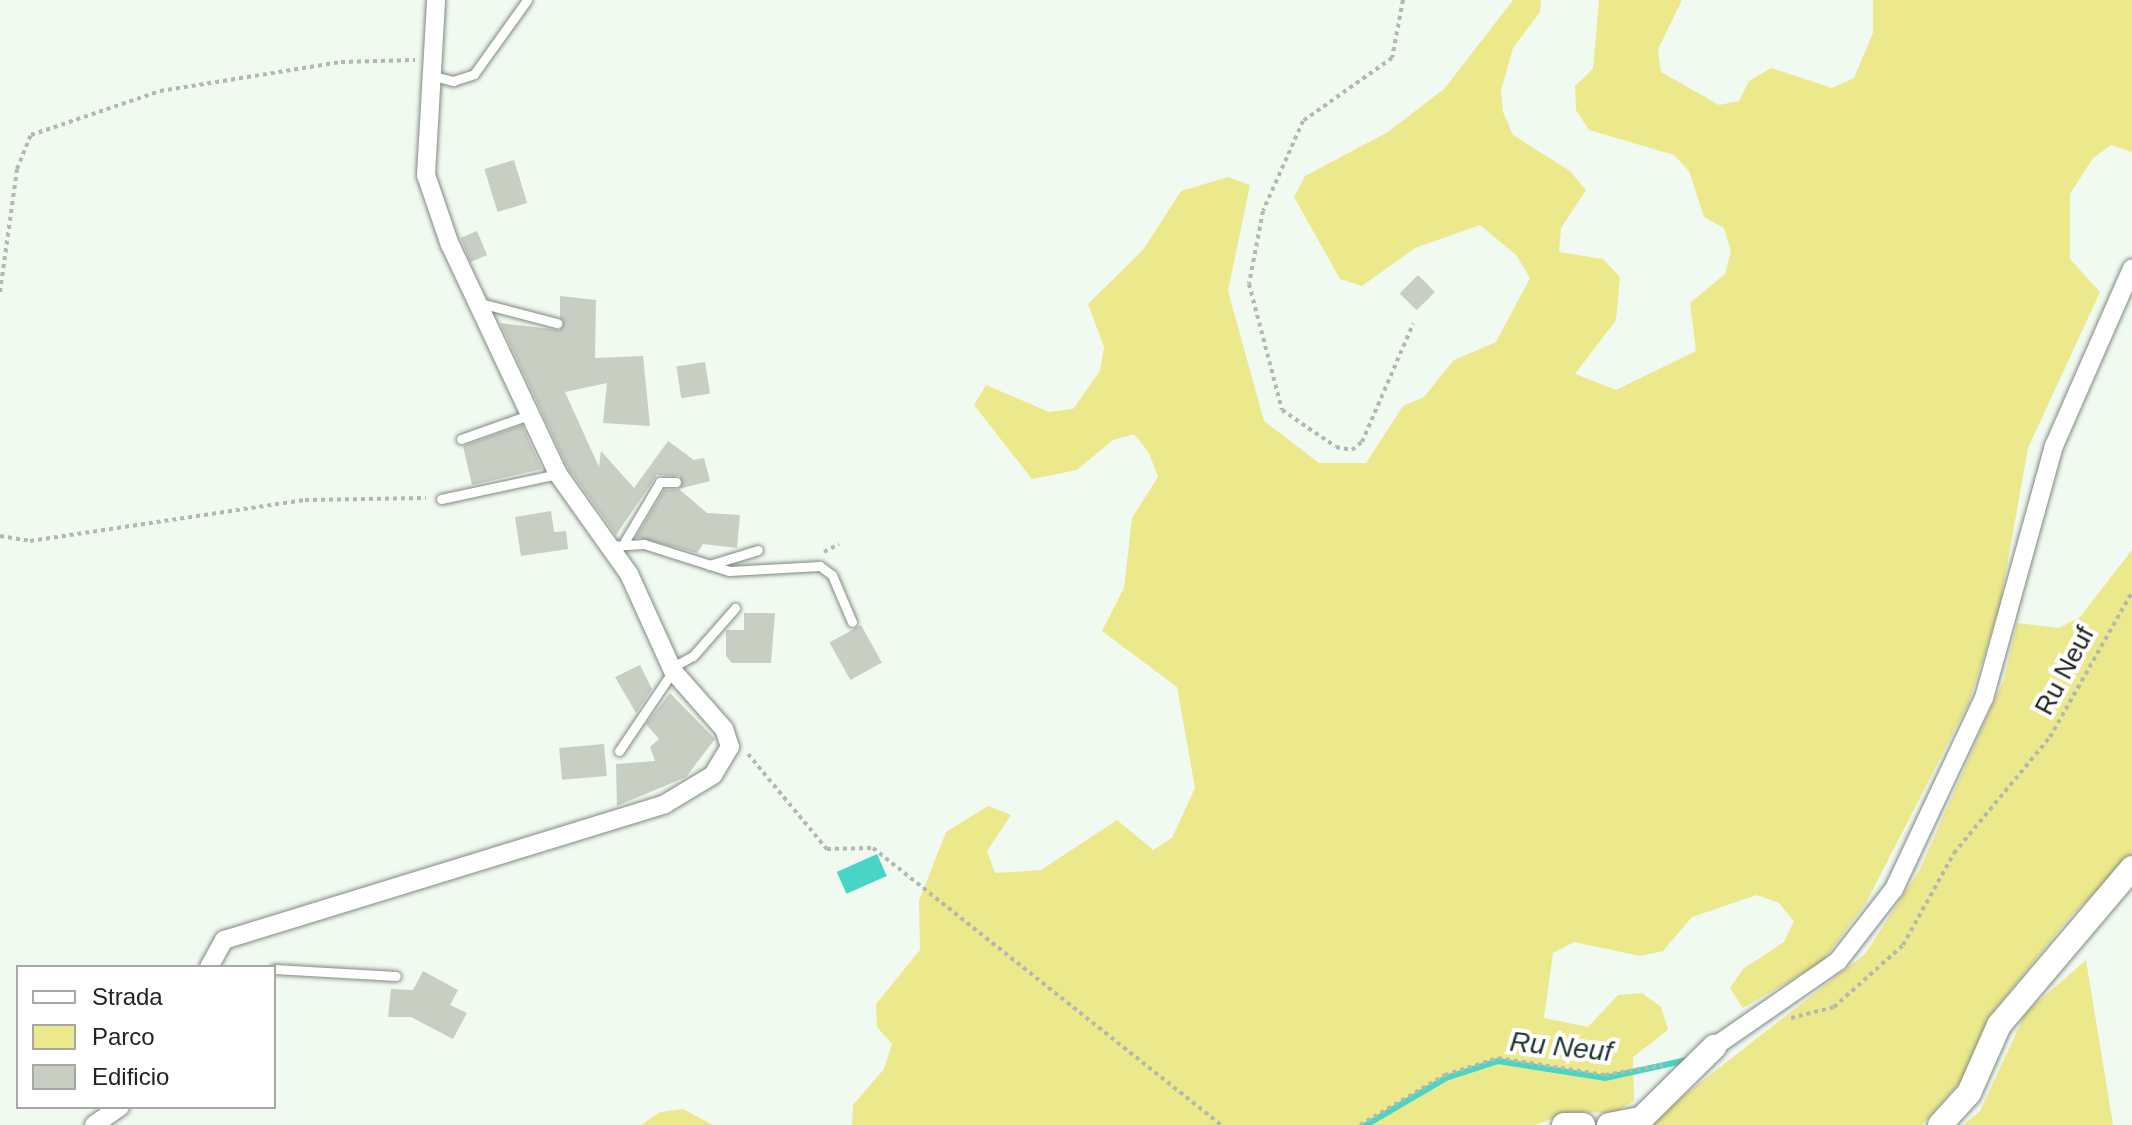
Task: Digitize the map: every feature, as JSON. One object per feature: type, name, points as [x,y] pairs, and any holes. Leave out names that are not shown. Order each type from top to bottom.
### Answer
[{"type":"street","points":[[210,965],[224,940],[665,804],[725,764],[724,729],[672,670],[617,543],[558,474],[526,416],[473,300],[426,175],[436,0]]},
{"type":"street","points":[[1609,1125],[1641,1119],[1714,1047],[1838,961],[1894,889],[1984,698],[2054,446],[2132,268]]},
{"type":"street","points":[[1940,1125],[1969,1093],[1999,1025],[2132,868]]},
{"type":"street","points":[[94,1125],[117,1109]]},
{"type":"street","points":[[1564,1125],[1583,1125]]},
{"type":"lane","points":[[434,69],[453,81],[474,74],[527,0]]},
{"type":"lane","points":[[473,300],[500,313],[557,323]]},
{"type":"lane","points":[[461,439],[526,416]]},
{"type":"lane","points":[[441,499],[558,474]]},
{"type":"lane","points":[[676,482],[660,482],[617,543],[706,566],[820,566],[832,575],[852,622]]},
{"type":"lane","points":[[706,566],[758,550]]},
{"type":"lane","points":[[619,751],[672,670],[693,656],[735,608]]},
{"type":"lane","points":[[276,969],[396,976]]},
{"type":"path","points":[[1403,0],[1392,58],[1303,121],[1263,211],[1249,284],[1282,410],[1336,447],[1352,450],[1362,442],[1413,324]]},
{"type":"path","points":[[0,292],[17,169],[31,135],[188,85],[341,62],[434,69]]},
{"type":"path","points":[[0,536],[30,541],[305,500],[441,499]]},
{"type":"path","name":"Ru Neuf","points":[[1781,1019],[1834,1007],[1903,945],[1954,853],[2050,737],[2132,592]]},
{"type":"path","points":[[724,729],[827,849],[873,848],[1221,1125]]},
{"type":"path","points":[[1360,1125],[1445,1075],[1498,1058],[1605,1075],[1673,1061]]},
{"type":"green space","points":[[1513,0],[1541,0],[1540,12],[1513,48],[1501,90],[1503,112],[1513,135],[1570,171],[1586,190],[1561,228],[1559,252],[1603,259],[1620,277],[1616,320],[1575,374],[1616,390],[1696,351],[1690,303],[1725,274],[1731,251],[1724,228],[1704,217],[1689,171],[1674,155],[1589,130],[1576,110],[1575,86],[1593,69],[1599,0],[1682,0],[1658,49],[1661,72],[1719,105],[1739,101],[1749,81],[1771,68],[1832,88],[1854,78],[1873,33],[1873,0],[2132,0],[2132,152],[2111,145],[2093,158],[2070,194],[2070,259],[2100,292],[2028,448],[2000,605],[1969,702],[1866,903],[1822,962],[1743,1008],[1730,988],[1743,969],[1784,942],[1794,921],[1779,903],[1757,895],[1692,917],[1663,951],[1640,956],[1574,942],[1553,953],[1544,1018],[1588,1027],[1618,995],[1642,993],[1661,1007],[1668,1030],[1633,1057],[1634,1101],[1614,1113],[1570,1112],[1535,1125],[852,1125],[853,1105],[884,1069],[892,1044],[877,1027],[876,1004],[920,950],[919,901],[946,832],[988,806],[1011,815],[987,851],[995,873],[1041,870],[1117,820],[1153,850],[1172,838],[1195,788],[1177,687],[1102,631],[1124,588],[1132,518],[1158,477],[1149,453],[1134,434],[1113,440],[1077,470],[1032,479],[974,405],[986,385],[1049,412],[1073,409],[1100,371],[1104,347],[1088,304],[1143,250],[1181,191],[1228,177],[1250,185],[1228,291],[1264,421],[1319,463],[1366,463],[1403,406],[1424,397],[1454,360],[1496,342],[1530,278],[1517,256],[1480,225],[1415,248],[1362,286],[1340,279],[1294,197],[1305,176],[1388,132],[1445,88]]},
{"type":"green space","points":[[2132,550],[2132,856],[2070,917],[1991,1014],[1966,1075],[1922,1125],[1646,1125],[1865,954],[1920,869],[2004,679],[2017,623],[2059,628],[2080,617]]},
{"type":"green space","points":[[2086,960],[2113,1125],[1963,1125],[1980,1111],[2026,1012]]},
{"type":"green space","points":[[683,1109],[713,1125],[641,1125],[660,1112]]},
{"type":"water","points":[[877,854],[887,876],[847,894],[837,872]]},
{"type":"building","points":[[514,160],[527,203],[498,212],[484,169]]},
{"type":"building","points":[[477,231],[487,255],[471,262],[460,238]]},
{"type":"building","points":[[1418,275],[1435,292],[1417,310],[1400,293]]},
{"type":"building","points":[[560,296],[596,300],[595,358],[643,356],[650,426],[603,423],[607,383],[565,392],[599,467],[601,451],[634,488],[668,441],[694,460],[704,458],[710,481],[679,489],[680,476],[657,475],[616,535],[568,468],[500,323],[560,330]]},
{"type":"building","points":[[705,362],[710,394],[681,398],[676,367]]},
{"type":"building","points":[[522,425],[542,469],[472,485],[463,446]]},
{"type":"building","points":[[679,489],[707,513],[740,515],[737,548],[703,544],[697,553],[636,537],[664,490]]},
{"type":"building","points":[[551,511],[554,532],[566,531],[568,549],[521,556],[515,517]]},
{"type":"building","points":[[744,613],[775,613],[771,663],[732,663],[726,656],[726,630],[744,630]]},
{"type":"building","points":[[861,625],[882,663],[850,680],[830,642]]},
{"type":"building","points":[[640,665],[652,689],[636,713],[615,677]]},
{"type":"building","points":[[670,693],[715,739],[686,777],[617,806],[616,764],[655,761],[650,747],[659,739],[646,724]]},
{"type":"building","points":[[604,744],[607,776],[562,780],[559,748]]},
{"type":"building","points":[[423,971],[458,990],[450,1005],[467,1013],[453,1039],[411,1017],[388,1017],[391,989],[413,990]]},
{"type":"waterway","name":"Ru Neuf","points":[[1366,1125],[1446,1078],[1498,1061],[1605,1078],[1687,1060]]}]
